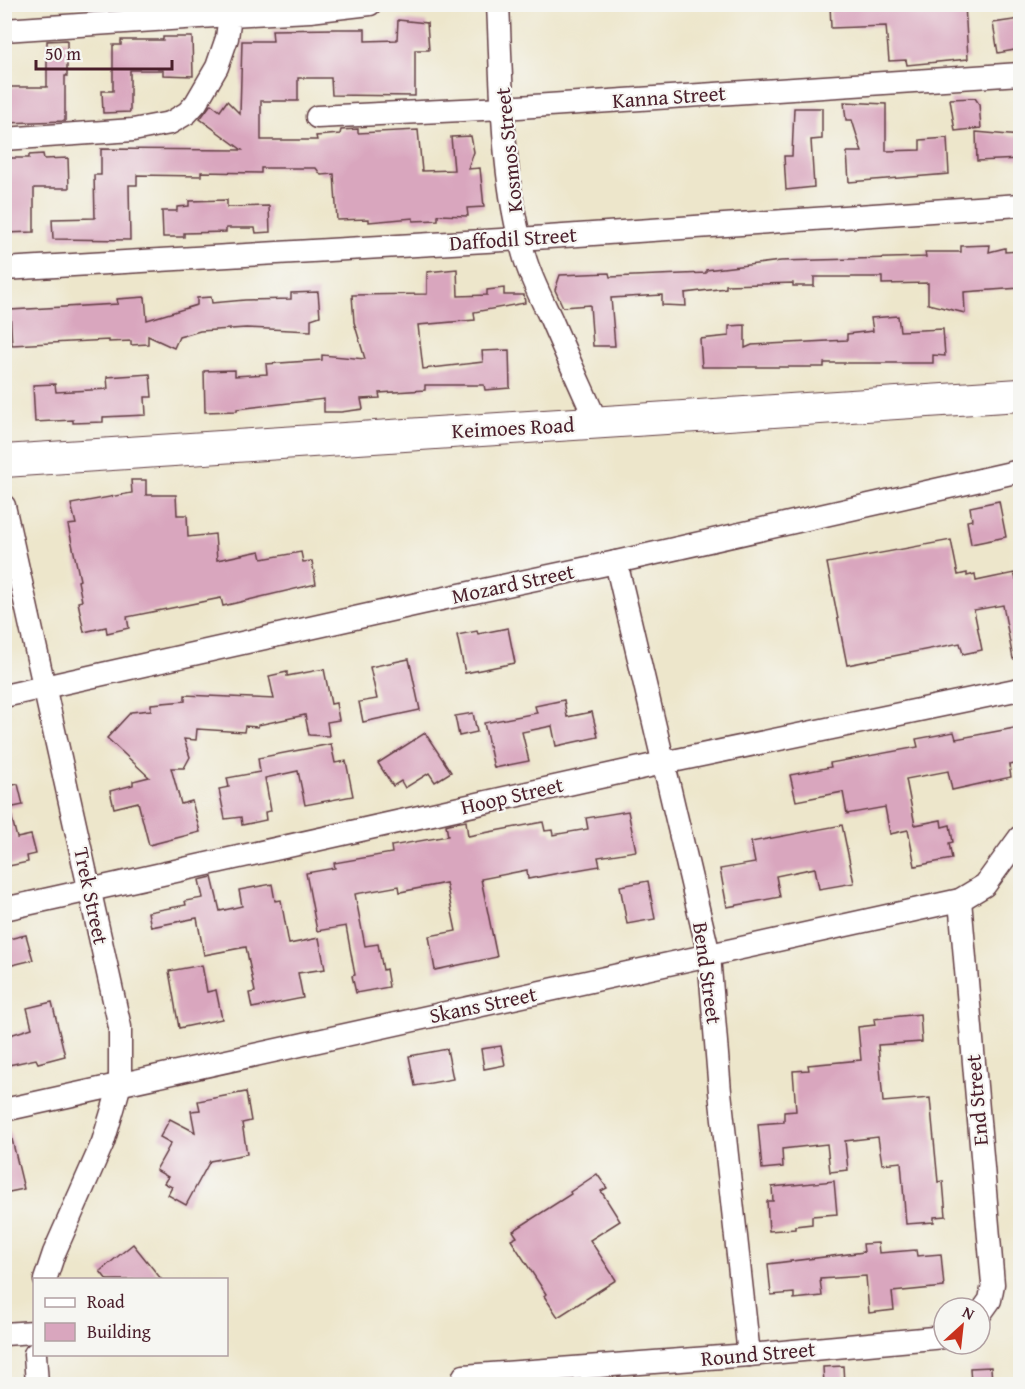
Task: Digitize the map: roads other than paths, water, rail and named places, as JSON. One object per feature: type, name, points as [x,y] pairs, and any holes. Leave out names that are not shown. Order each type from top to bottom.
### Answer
[{"type":"street","points":[[4,30],[310,11],[370,4]]},
{"type":"street","name":"Kosmos Street","points":[[498,4],[503,108],[511,200],[519,238],[536,286],[597,423]]},
{"type":"street","points":[[4,138],[133,130],[170,123],[187,113],[196,103],[217,67],[227,38],[230,15]]},
{"type":"street","name":"Kanna Street","points":[[317,117],[503,108],[1020,74]]},
{"type":"street","name":"Daffodil Street","points":[[4,269],[1020,205]]},
{"type":"street","name":"Keimoes Road","points":[[4,461],[1020,395]]},
{"type":"street","name":"Mozard Street","points":[[4,696],[1020,471]]},
{"type":"street","name":"Trek Street","points":[[4,506],[120,1027],[120,1084],[104,1142],[54,1253],[46,1278]]},
{"type":"street","name":"Bend Street","points":[[616,562],[708,955],[720,1092],[749,1355]]},
{"type":"street","name":"Hoop Street","points":[[4,909],[663,763],[1020,688]]},
{"type":"street","name":"Skans Street","points":[[4,1110],[960,900],[985,885],[1020,837]]},
{"type":"street","name":"End Street","points":[[960,900],[993,1284],[989,1296]]},
{"type":"street","points":[[4,1334],[33,1332]]},
{"type":"street","name":"Round Street","points":[[464,1376],[932,1339]]},
{"type":"street","points":[[35,1356],[37,1384]]}]
